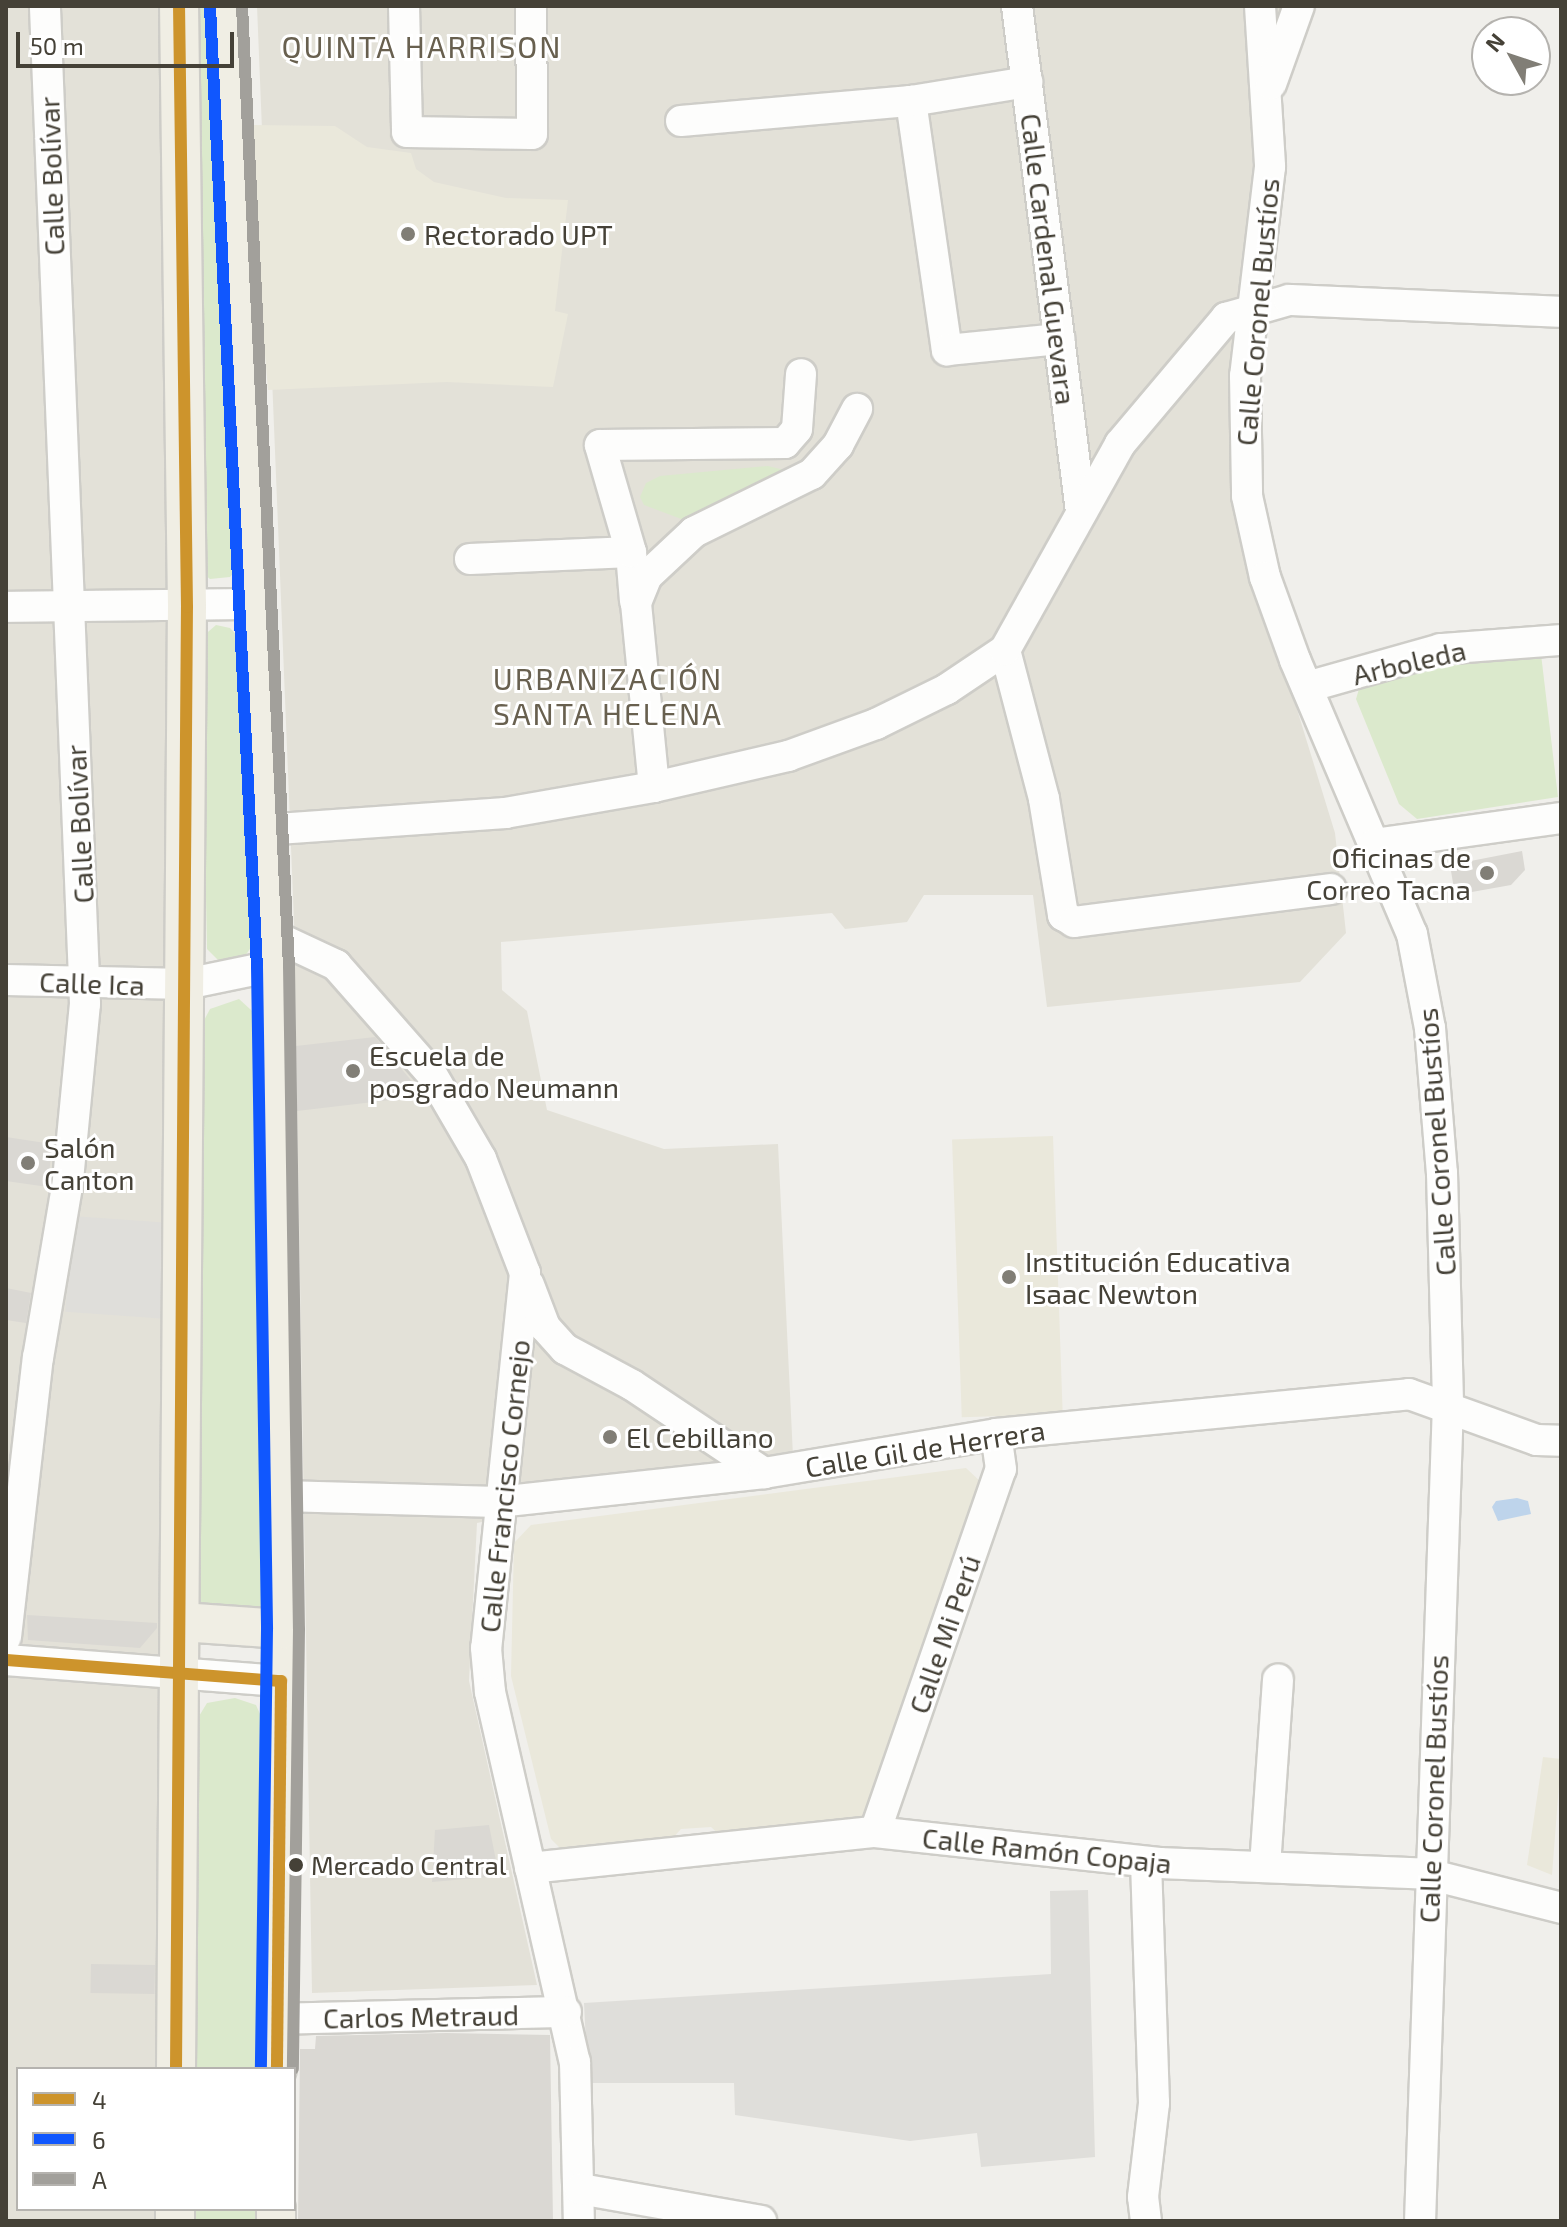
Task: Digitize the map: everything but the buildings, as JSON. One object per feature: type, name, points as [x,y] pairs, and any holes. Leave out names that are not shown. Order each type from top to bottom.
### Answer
[{"type":"main road","points":[[176,2067],[182,1622],[187,607],[179,6]]},
{"type":"main road","points":[[226,6],[251,604],[272,950],[283,1629],[277,2067]]},
{"type":"main road","points":[[182,1622],[283,1629]]},
{"type":"street","name":"Calle Bolívar","points":[[6,1637],[38,1358],[68,1180],[84,982],[84,873],[67,605],[45,6]]},
{"type":"street","points":[[404,6],[407,132],[532,134],[531,6]]},
{"type":"street","name":"Calle Cardenal Guevara","points":[[1017,6],[1081,512]]},
{"type":"street","name":"Calle Coronel Bustíos","points":[[1260,6],[1270,167],[1252,307],[1241,439],[1247,496],[1265,577],[1307,687],[1412,934],[1430,1028],[1442,1173],[1448,1404],[1428,1874],[1420,2221]]},
{"type":"street","name":"Calle Coronel Bustíos","points":[[1266,98],[1299,6]]},
{"type":"street","points":[[681,121],[911,101],[1027,82]]},
{"type":"street","points":[[911,101],[947,350],[1059,339]]},
{"type":"street","points":[[263,830],[505,813],[654,787],[788,756],[876,724],[947,689],[1005,650],[1120,444],[1182,364],[1226,318],[1252,307],[1289,300],[1561,312]]},
{"type":"street","points":[[654,787],[631,552],[600,445],[785,443],[797,429],[801,374]]},
{"type":"street","points":[[636,603],[647,576],[694,532],[812,474],[857,409]]},
{"type":"street","points":[[470,559],[631,552]]},
{"type":"street","points":[[6,607],[251,604]]},
{"type":"street","name":"Arboleda","points":[[1307,687],[1441,649],[1561,640]]},
{"type":"street","points":[[1005,650],[1044,799],[1063,915],[1074,922],[1331,889]]},
{"type":"street","points":[[1374,844],[1561,818]]},
{"type":"street","name":"Calle Ica","points":[[6,980],[186,984],[272,950]]},
{"type":"street","name":"Calle Francisco Cornejo","points":[[272,950],[336,965],[431,1073],[481,1159],[525,1273],[514,1420],[498,1502],[486,1648],[530,1868],[566,2012],[575,2062],[579,2221]]},
{"type":"street","points":[[525,1273],[545,1327],[565,1349],[632,1385],[764,1473]]},
{"type":"street","name":"Calle Gil de Herrera","points":[[282,1496],[498,1502],[764,1473],[996,1434],[1409,1394],[1448,1404],[1537,1440],[1561,1441]]},
{"type":"street","name":"Calle Mi Perú","points":[[875,1832],[1001,1469],[996,1434]]},
{"type":"street","points":[[6,1660],[181,1670],[281,1681]]},
{"type":"street","points":[[1265,1866],[1278,1679]]},
{"type":"street","name":"Calle Ramón Copaja","points":[[530,1868],[875,1832],[1146,1862],[1428,1874],[1561,1908]]},
{"type":"street","points":[[1146,1862],[1154,2103],[1143,2197],[1146,2221]]},
{"type":"street","name":"Carlos Metraud","points":[[277,2019],[566,2012]]},
{"type":"street","points":[[580,2189],[761,2221]]},
{"type":"shaded area","points":[[6,6],[174,6],[157,2067],[16,2067],[16,2211],[158,2211],[158,2221],[6,2221]]},
{"type":"shaded area","points":[[257,6],[1295,6],[1260,102],[1265,215],[1233,388],[1284,667],[1335,833],[1346,933],[1300,982],[1047,1007],[1033,895],[924,895],[907,922],[845,929],[832,913],[501,942],[502,990],[527,1011],[547,1110],[664,1149],[778,1144],[793,1456],[477,1523],[469,1681],[537,1985],[312,1993],[294,921]]},
{"type":"shaded area","name":"Rectorado UPT","points":[[246,125],[335,126],[367,147],[411,153],[416,169],[434,182],[506,198],[568,200],[555,311],[568,314],[553,387],[447,382],[268,390]]},
{"type":"shaded area","name":"Institución Educativa Isaac Newton","points":[[1053,1136],[1063,1414],[962,1417],[952,1140]]},
{"type":"shaded area","points":[[72,1216],[168,1223],[161,1318],[65,1312]]},
{"type":"shaded area","points":[[966,1468],[982,1483],[872,1812],[861,1824],[723,1838],[711,1827],[681,1829],[670,1841],[561,1849],[551,1839],[511,1676],[514,1543],[531,1525]]},
{"type":"shaded area","points":[[1543,1757],[1561,1759],[1552,1875],[1527,1865]]},
{"type":"shaded area","points":[[1088,1890],[1095,2157],[981,2167],[977,2133],[910,2141],[735,2115],[734,2083],[588,2083],[584,2003],[1051,1974],[1050,1891]]},
{"type":"green space","points":[[187,6],[219,6],[239,567],[230,577],[210,579],[195,567]]},
{"type":"green space","points":[[768,466],[784,470],[684,520],[644,505],[640,497],[646,483],[660,476]]},
{"type":"green space","points":[[216,625],[230,628],[242,641],[256,940],[243,959],[221,963],[207,949],[201,638]]},
{"type":"green space","points":[[1541,654],[1558,797],[1417,819],[1399,804],[1356,699],[1359,689],[1458,660]]},
{"type":"green space","points":[[239,999],[261,1019],[270,1599],[263,1613],[208,1613],[195,1601],[200,1028],[210,1009]]},
{"type":"green space","points":[[235,1698],[256,1705],[268,1732],[263,2067],[193,2067],[190,1731],[207,1703]]},
{"type":"green space","points":[[194,2211],[261,2211],[261,2221],[194,2221]]},
{"type":"water","points":[[1517,1498],[1528,1501],[1531,1514],[1498,1521],[1492,1507],[1496,1501]]},
{"type":"transit line","name":"4","points":[[176,2067],[187,607],[179,6]]},
{"type":"transit line","name":"A","points":[[242,6],[289,966],[299,1629],[293,2067]]},
{"type":"transit line","name":"6","points":[[210,7],[257,967],[267,1629],[261,2067]]},
{"type":"transit line","name":"4","points":[[6,1660],[281,1681],[277,2067]]},
{"type":"place","name":"Rectorado UPT","points":[[408,234]]},
{"type":"place","name":"Oficinas de Correo Tacna","points":[[1487,873]]},
{"type":"place","name":"Escuela de posgrado Neumann","points":[[353,1071]]},
{"type":"place","name":"Salón Canton","points":[[28,1163]]},
{"type":"place","name":"Institución Educativa Isaac Newton","points":[[1009,1277]]},
{"type":"place","name":"El Cebillano","points":[[610,1437]]},
{"type":"place","name":"Mercado Central","points":[[296,1865]]},
{"type":"district","name":"QUINTA HARRISON","points":[[422,46]]},
{"type":"district","name":"URBANIZACIÓN SANTA HELENA","points":[[608,695]]}]
